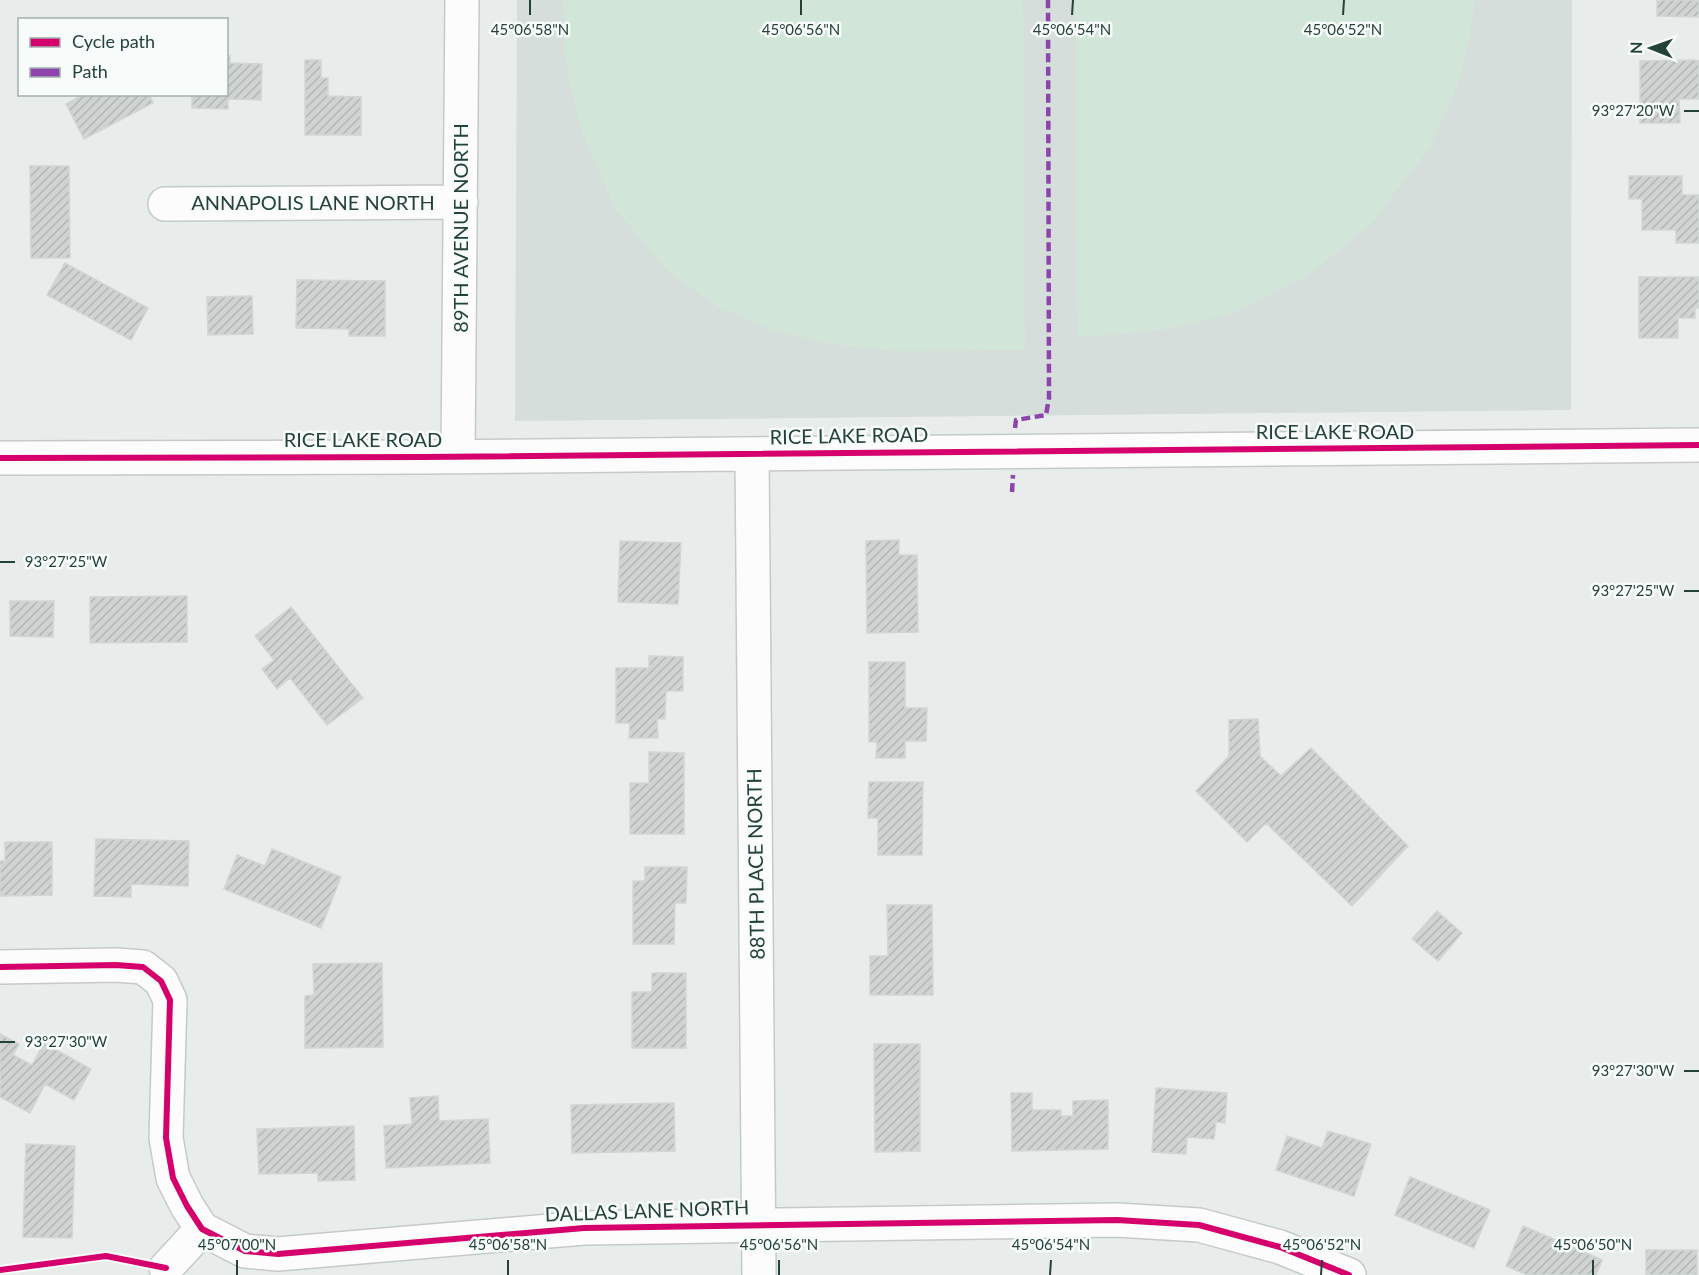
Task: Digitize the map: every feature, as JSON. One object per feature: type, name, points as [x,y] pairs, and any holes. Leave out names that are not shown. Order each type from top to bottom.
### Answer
[{"type":"street","name":"89TH AVENUE NORTH","points":[[458,456],[462,0]]},
{"type":"street","name":"ANNAPOLIS LANE NORTH","points":[[165,204],[461,202]]},
{"type":"street","name":"RICE LAKE ROAD","points":[[0,458],[1699,445]]},
{"type":"street","name":"88TH PLACE NORTH","points":[[752,454],[759,1275]]},
{"type":"street","points":[[0,967],[116,965],[143,967],[161,981],[170,1000],[166,1138],[168,1158],[173,1178],[202,1229],[166,1268]]},
{"type":"street","name":"DALLAS LANE NORTH","points":[[202,1229],[246,1251],[278,1254],[584,1227],[1164,1221],[1199,1225],[1280,1246],[1349,1275]]},
{"type":"shaded area","points":[[517,0],[1572,0],[1571,410],[515,421]]},
{"type":"green space","points":[[563,0],[1023,0],[1025,350],[895,351],[832,344],[773,330],[718,307],[669,272],[616,210],[580,127],[564,53]]},
{"type":"green space","points":[[1075,0],[1475,0],[1469,40],[1458,84],[1430,147],[1372,223],[1308,275],[1240,310],[1165,329],[1125,334],[1077,336]]},
{"type":"building","points":[[1657,0],[1699,0],[1699,17],[1657,16]]},
{"type":"building","points":[[228,56],[230,56],[230,63],[262,64],[261,100],[228,99],[228,109],[192,108],[192,96],[228,96]]},
{"type":"building","points":[[305,60],[321,60],[321,78],[328,78],[328,96],[361,97],[361,135],[305,135]]},
{"type":"building","points":[[1640,61],[1699,61],[1699,99],[1679,99],[1680,123],[1640,123]]},
{"type":"building","points":[[80,96],[150,96],[153,103],[84,139],[66,104]]},
{"type":"building","points":[[30,166],[69,166],[70,258],[31,258]]},
{"type":"building","points":[[1629,176],[1682,176],[1682,195],[1699,195],[1699,243],[1676,243],[1676,230],[1642,230],[1642,199],[1629,199]]},
{"type":"building","points":[[65,263],[148,308],[131,340],[47,295]]},
{"type":"building","points":[[1639,277],[1699,277],[1699,308],[1695,308],[1695,318],[1678,318],[1678,338],[1639,338]]},
{"type":"building","points":[[297,280],[385,281],[385,336],[349,336],[349,329],[296,328]]},
{"type":"building","points":[[252,296],[253,334],[208,335],[207,297]]},
{"type":"building","points":[[899,540],[899,555],[917,555],[918,632],[867,633],[866,541]]},
{"type":"building","points":[[620,541],[681,543],[678,604],[618,602]]},
{"type":"building","points":[[187,596],[187,642],[90,643],[90,597]]},
{"type":"building","points":[[10,601],[54,601],[53,637],[10,636]]},
{"type":"building","points":[[291,607],[363,698],[327,725],[290,678],[277,689],[262,669],[274,660],[255,636]]},
{"type":"building","points":[[649,656],[683,657],[683,691],[666,691],[665,719],[657,719],[658,738],[629,738],[630,723],[616,723],[616,668],[649,668]]},
{"type":"building","points":[[869,662],[905,662],[905,708],[927,708],[926,741],[905,741],[905,758],[876,758],[877,742],[869,742]]},
{"type":"building","points":[[1258,719],[1260,756],[1281,776],[1311,748],[1408,846],[1352,906],[1266,823],[1247,842],[1196,791],[1229,756],[1229,720]]},
{"type":"building","points":[[649,752],[684,753],[684,834],[630,834],[630,783],[649,783]]},
{"type":"building","points":[[869,782],[923,782],[922,855],[878,855],[878,818],[868,818]]},
{"type":"building","points":[[96,839],[189,841],[188,886],[131,884],[131,897],[94,896]]},
{"type":"building","points":[[5,842],[52,842],[52,895],[0,896],[0,861],[5,861]]},
{"type":"building","points":[[272,849],[341,877],[321,928],[224,889],[237,855],[265,866]]},
{"type":"building","points":[[645,867],[687,867],[686,903],[675,903],[674,944],[633,944],[633,881],[645,881]]},
{"type":"building","points":[[887,905],[932,905],[933,995],[870,995],[870,956],[888,956]]},
{"type":"building","points":[[1437,911],[1462,933],[1438,961],[1412,939]]},
{"type":"building","points":[[382,963],[383,1047],[305,1048],[305,996],[314,995],[313,964]]},
{"type":"building","points":[[652,973],[686,973],[686,1048],[632,1048],[632,992],[652,992]]},
{"type":"building","points":[[0,1034],[19,1044],[13,1055],[32,1065],[44,1043],[91,1069],[74,1100],[45,1084],[30,1113],[0,1097]]},
{"type":"building","points":[[874,1044],[920,1044],[920,1151],[875,1152]]},
{"type":"building","points":[[1156,1088],[1227,1093],[1225,1123],[1216,1122],[1214,1139],[1187,1137],[1186,1154],[1152,1152]]},
{"type":"building","points":[[1011,1093],[1032,1093],[1032,1110],[1061,1110],[1061,1116],[1073,1116],[1073,1101],[1108,1100],[1108,1149],[1012,1151]]},
{"type":"building","points":[[438,1096],[439,1121],[488,1119],[490,1163],[386,1168],[384,1126],[412,1124],[410,1098]]},
{"type":"building","points":[[674,1103],[675,1151],[572,1153],[571,1105]]},
{"type":"building","points":[[354,1126],[355,1180],[318,1181],[318,1173],[259,1174],[257,1129]]},
{"type":"building","points":[[1328,1131],[1371,1144],[1354,1196],[1276,1170],[1287,1136],[1322,1148]]},
{"type":"building","points":[[26,1144],[75,1146],[72,1238],[23,1237]]},
{"type":"building","points":[[1410,1177],[1490,1210],[1474,1248],[1395,1215]]},
{"type":"building","points":[[1523,1226],[1602,1260],[1596,1275],[1527,1275],[1506,1266]]},
{"type":"building","points":[[1646,1250],[1697,1250],[1697,1275],[1646,1275]]},
{"type":"marked path","points":[[1015,428],[1016,420],[1046,415],[1049,398],[1048,0]]},
{"type":"marked path","points":[[1012,492],[1013,475]]},
{"type":"cycle path","points":[[0,458],[422,457],[1699,445]]},
{"type":"cycle path","points":[[0,967],[116,965],[143,967],[161,981],[170,1000],[166,1138],[173,1178],[202,1229],[245,1251],[278,1254],[584,1228],[1117,1220],[1199,1225],[1280,1247],[1349,1275]]},
{"type":"cycle path","points":[[0,1270],[106,1256],[166,1268]]}]
